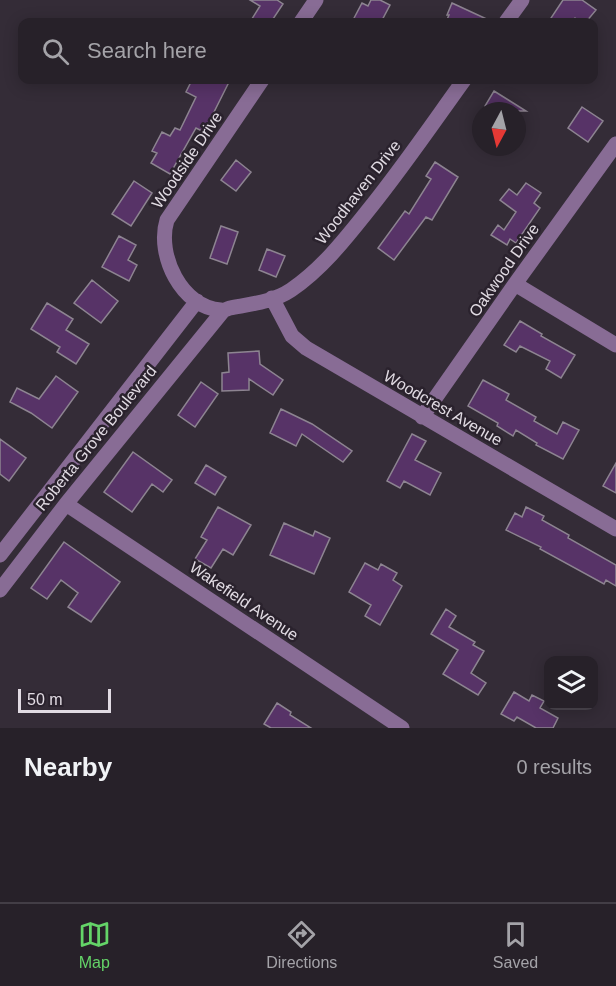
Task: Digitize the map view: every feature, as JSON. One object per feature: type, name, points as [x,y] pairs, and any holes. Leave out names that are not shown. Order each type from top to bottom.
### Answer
[{"type":"street","points":[[304,18],[316,0]]},
{"type":"street","points":[[509,18],[522,0]]},
{"type":"street","name":"Woodside Drive","points":[[223,311],[206,307],[187,293],[170,267],[165,253],[164,229],[167,220],[259,84]]},
{"type":"street","name":"Woodhaven Drive","points":[[223,311],[261,303],[289,291],[326,261],[393,180],[462,84]]},
{"type":"street","name":"Oakwood Drive","points":[[423,417],[616,144]]},
{"type":"street","points":[[515,284],[616,345]]},
{"type":"street","name":"Woodcrest Avenue","points":[[272,298],[292,336],[306,348],[616,529]]},
{"type":"street","name":"Roberta Grove Boulevard","points":[[0,555],[197,301]]},
{"type":"street","name":"Roberta Grove Boulevard","points":[[0,590],[66,504],[223,311]]},
{"type":"street","name":"Wakefield Avenue","points":[[66,504],[402,728]]},
{"type":"building","points":[[250,0],[277,0],[283,4],[274,18],[252,18],[260,6]]},
{"type":"building","points":[[371,0],[380,0],[390,5],[383,18],[354,18],[362,3],[368,6]]},
{"type":"building","points":[[563,0],[582,0],[596,10],[589,18],[551,18]]},
{"type":"building","points":[[452,3],[484,18],[448,18],[449,15],[447,15]]},
{"type":"building","points":[[190,84],[228,84],[204,132],[196,128],[170,174],[151,163],[157,153],[152,151],[162,132],[170,136],[175,128],[180,130],[196,97],[186,92]]},
{"type":"building","points":[[494,91],[512,102],[487,102]]},
{"type":"building","points":[[582,107],[603,121],[588,142],[568,128]]},
{"type":"building","points":[[236,160],[251,172],[236,191],[221,180]]},
{"type":"building","points":[[435,162],[458,177],[432,220],[426,217],[394,260],[378,248],[405,211],[409,214],[431,179],[426,176]]},
{"type":"building","points":[[134,181],[152,193],[131,226],[112,214]]},
{"type":"building","points":[[526,183],[541,193],[534,203],[540,208],[516,243],[510,239],[507,245],[491,235],[498,225],[504,230],[516,212],[500,200],[509,189],[517,195]]},
{"type":"building","points":[[221,226],[238,232],[227,264],[210,258]]},
{"type":"building","points":[[119,236],[136,245],[128,260],[137,265],[129,281],[102,267]]},
{"type":"building","points":[[267,249],[285,256],[276,277],[259,270]]},
{"type":"building","points":[[92,280],[118,301],[101,323],[74,303]]},
{"type":"building","points":[[47,303],[73,319],[66,330],[89,344],[76,364],[57,352],[60,347],[31,329]]},
{"type":"building","points":[[520,321],[575,355],[561,378],[546,369],[550,361],[520,346],[516,352],[504,345]]},
{"type":"building","points":[[259,351],[260,364],[283,380],[273,395],[249,379],[249,390],[222,391],[222,373],[229,372],[228,353]]},
{"type":"building","points":[[56,376],[78,392],[52,428],[10,402],[17,388],[39,399]]},
{"type":"building","points":[[483,380],[509,394],[506,400],[536,417],[534,421],[557,434],[563,422],[579,430],[563,459],[536,445],[537,443],[516,430],[513,436],[497,426],[498,423],[468,406]]},
{"type":"building","points":[[201,382],[218,394],[195,427],[178,415]]},
{"type":"building","points":[[281,409],[312,424],[352,451],[343,462],[302,434],[296,446],[270,433]]},
{"type":"building","points":[[412,434],[426,441],[415,460],[441,473],[430,495],[404,481],[400,488],[387,481]]},
{"type":"building","points":[[0,439],[26,458],[9,481],[0,474]]},
{"type":"building","points":[[133,452],[172,480],[163,492],[152,484],[132,512],[104,492]]},
{"type":"building","points":[[616,463],[616,493],[603,486]]},
{"type":"building","points":[[206,465],[226,477],[215,495],[195,483]]},
{"type":"building","points":[[218,507],[251,525],[233,555],[223,549],[211,568],[195,559],[207,540],[201,537]]},
{"type":"building","points":[[526,507],[544,516],[542,520],[569,535],[568,538],[616,565],[616,586],[606,580],[604,584],[540,549],[541,547],[506,530],[515,513],[522,517]]},
{"type":"building","points":[[284,523],[313,536],[315,531],[330,538],[314,574],[270,555]]},
{"type":"building","points":[[64,542],[120,582],[91,622],[68,607],[78,593],[61,580],[47,599],[31,588]]},
{"type":"building","points":[[365,563],[378,570],[381,564],[397,573],[393,580],[402,586],[380,625],[365,616],[371,605],[349,592]]},
{"type":"building","points":[[446,609],[456,616],[449,627],[475,642],[473,645],[484,651],[471,673],[486,683],[478,695],[443,674],[458,650],[431,634]]},
{"type":"building","points":[[514,692],[529,701],[532,695],[544,701],[540,708],[558,718],[553,728],[536,728],[517,717],[514,721],[501,714]]},
{"type":"building","points":[[277,703],[291,712],[290,715],[311,728],[271,728],[264,724]]}]
